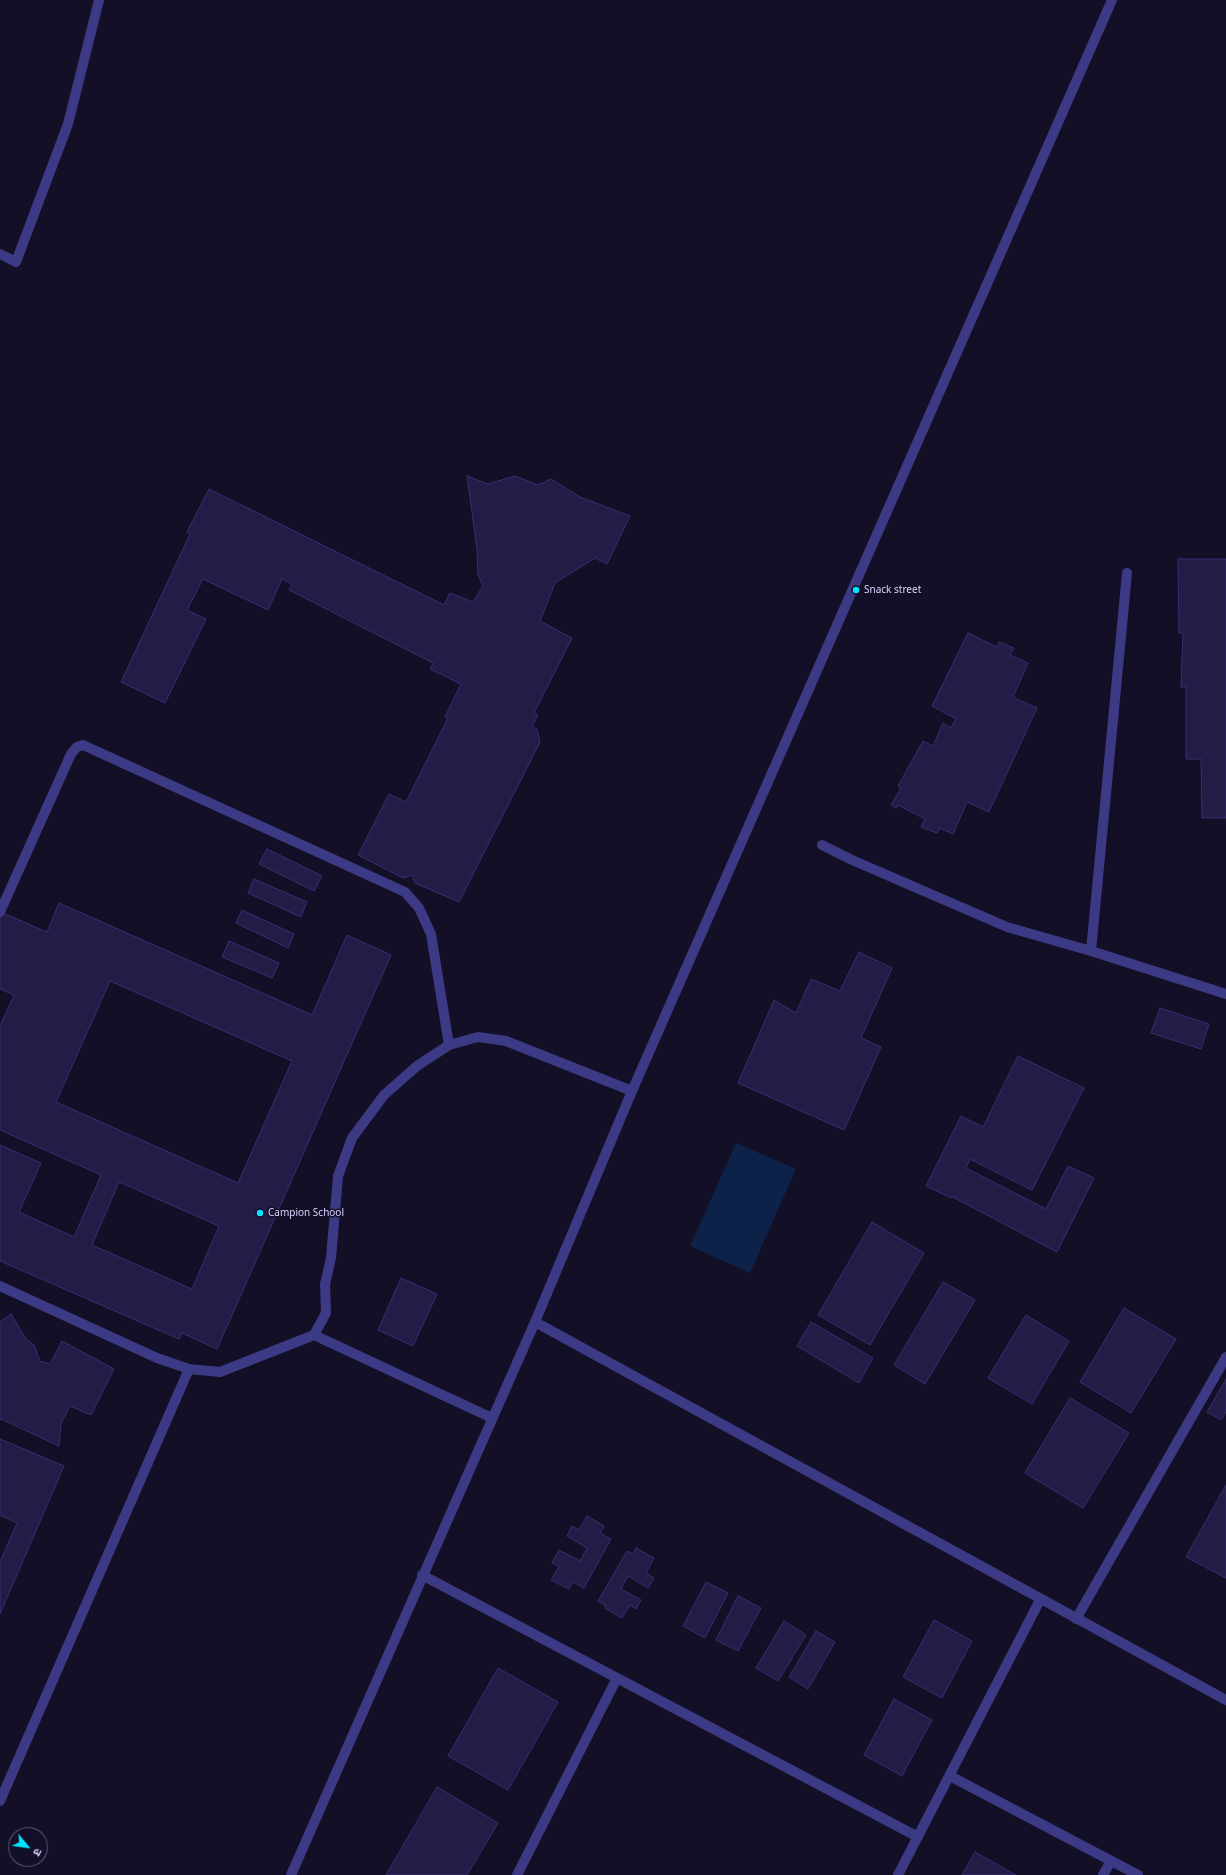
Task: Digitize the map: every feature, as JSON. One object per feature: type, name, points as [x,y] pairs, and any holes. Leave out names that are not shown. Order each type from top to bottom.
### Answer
[{"type":"street","points":[[0,254],[16,262],[68,124],[99,0]]},
{"type":"street","points":[[291,1875],[422,1575],[535,1322],[632,1091],[1112,0]]},
{"type":"street","points":[[1090,951],[1127,573]]},
{"type":"street","points":[[0,912],[71,754],[77,747],[83,745],[405,892],[419,908],[431,934],[449,1045]]},
{"type":"street","points":[[822,845],[852,860],[1008,927],[1226,994]]},
{"type":"street","points":[[0,1286],[158,1358],[189,1369],[220,1372],[314,1335],[326,1313],[325,1284],[331,1258],[338,1176],[352,1138],[384,1095],[418,1066],[449,1045],[478,1037],[506,1042],[632,1091]]},
{"type":"street","points":[[535,1322],[1040,1600],[1226,1700]]},
{"type":"street","points":[[314,1335],[492,1418]]},
{"type":"street","points":[[1076,1619],[1226,1357]]},
{"type":"street","points":[[0,1801],[189,1369]]},
{"type":"street","points":[[422,1575],[918,1836]]},
{"type":"street","points":[[898,1875],[1040,1600]]},
{"type":"street","points":[[517,1875],[617,1678]]},
{"type":"street","points":[[950,1776],[1138,1875]]},
{"type":"street","points":[[1103,1875],[1111,1861]]},
{"type":"water","points":[[736,1143],[796,1169],[750,1273],[690,1246]]},
{"type":"building","points":[[467,476],[488,484],[515,476],[538,485],[551,479],[580,497],[630,516],[607,564],[595,558],[555,583],[540,621],[572,638],[534,713],[538,715],[532,727],[537,729],[540,742],[459,902],[415,883],[412,875],[403,878],[358,855],[389,794],[406,802],[448,718],[445,717],[461,684],[430,669],[433,663],[289,590],[292,584],[282,579],[268,610],[203,579],[187,610],[206,619],[165,703],[121,682],[190,534],[187,532],[209,489],[444,605],[450,593],[473,602],[483,586],[478,575],[477,548]]},
{"type":"building","points":[[1178,559],[1226,559],[1226,818],[1202,818],[1201,759],[1186,759],[1186,687],[1181,687],[1183,633],[1179,633]]},
{"type":"building","points":[[968,633],[997,647],[999,642],[1014,648],[1010,655],[1028,663],[1013,697],[1037,708],[989,812],[967,802],[953,834],[940,828],[937,833],[921,827],[925,819],[898,805],[896,808],[891,805],[901,788],[898,786],[923,741],[933,746],[943,723],[951,728],[956,719],[932,706]]},
{"type":"building","points":[[267,849],[322,876],[314,891],[259,864]]},
{"type":"building","points":[[254,879],[307,902],[301,917],[248,893]]},
{"type":"building","points":[[59,903],[312,1015],[347,935],[391,955],[217,1349],[182,1333],[179,1339],[0,1261],[0,1145],[41,1163],[19,1212],[74,1237],[101,1175],[0,1130],[0,1026],[14,995],[0,989],[0,919],[3,913],[47,932]],"holes":[[[110,981],[292,1061],[238,1183],[56,1102]],[[119,1182],[219,1226],[192,1289],[92,1245]]]},
{"type":"building","points":[[242,910],[294,934],[288,948],[236,923]]},
{"type":"building","points":[[229,941],[279,963],[272,978],[222,957]]},
{"type":"building","points":[[859,952],[892,968],[861,1038],[881,1047],[844,1130],[738,1083],[774,1000],[796,1013],[811,979],[840,991]]},
{"type":"building","points":[[1160,1008],[1209,1024],[1201,1049],[1151,1033]]},
{"type":"building","points":[[1018,1056],[1084,1088],[1032,1190],[970,1159],[966,1168],[1046,1209],[1068,1166],[1094,1178],[1057,1252],[951,1196],[951,1198],[926,1186],[961,1116],[983,1127]]},
{"type":"building","points":[[872,1222],[924,1253],[870,1345],[818,1315]]},
{"type":"building","points":[[401,1278],[437,1294],[413,1346],[378,1330]]},
{"type":"building","points":[[943,1282],[975,1300],[925,1384],[894,1365]]},
{"type":"building","points":[[1124,1308],[1176,1339],[1131,1413],[1080,1382]]},
{"type":"building","points":[[11,1314],[26,1339],[34,1345],[40,1361],[50,1364],[62,1341],[114,1369],[91,1415],[70,1406],[61,1423],[59,1446],[1,1419],[0,1420],[0,1322]]},
{"type":"building","points":[[1026,1315],[1069,1341],[1032,1404],[988,1378]]},
{"type":"building","points":[[811,1322],[873,1358],[859,1383],[797,1346]]},
{"type":"building","points":[[1226,1379],[1226,1412],[1221,1420],[1207,1412]]},
{"type":"building","points":[[1070,1398],[1129,1433],[1083,1508],[1025,1473]]},
{"type":"building","points":[[0,1439],[64,1466],[0,1614],[0,1562],[17,1523],[0,1515]]},
{"type":"building","points":[[1226,1485],[1226,1578],[1186,1557]]},
{"type":"building","points":[[587,1516],[604,1526],[600,1533],[611,1539],[584,1588],[573,1582],[569,1589],[551,1580],[559,1566],[552,1563],[559,1550],[580,1561],[587,1548],[567,1536],[572,1526],[579,1530]]},
{"type":"building","points":[[636,1548],[654,1558],[646,1573],[654,1578],[648,1588],[628,1576],[621,1589],[641,1600],[636,1609],[630,1605],[622,1618],[605,1608],[606,1606],[598,1601],[627,1551],[633,1554]]},
{"type":"building","points":[[706,1582],[728,1593],[705,1638],[683,1626]]},
{"type":"building","points":[[738,1596],[761,1608],[738,1651],[716,1640]]},
{"type":"building","points":[[934,1620],[972,1641],[942,1698],[903,1677]]},
{"type":"building","points":[[784,1621],[806,1635],[778,1681],[756,1668]]},
{"type":"building","points":[[816,1631],[835,1642],[808,1689],[789,1677]]},
{"type":"building","points":[[498,1668],[558,1702],[508,1790],[448,1756]]},
{"type":"building","points":[[894,1699],[932,1720],[902,1776],[864,1755]]},
{"type":"building","points":[[437,1787],[498,1823],[467,1875],[386,1875]]},
{"type":"building","points":[[975,1852],[1016,1875],[962,1875]]},
{"type":"place","name":"Snack street","points":[[856,590]]},
{"type":"place","name":"Campion School","points":[[260,1213]]}]
